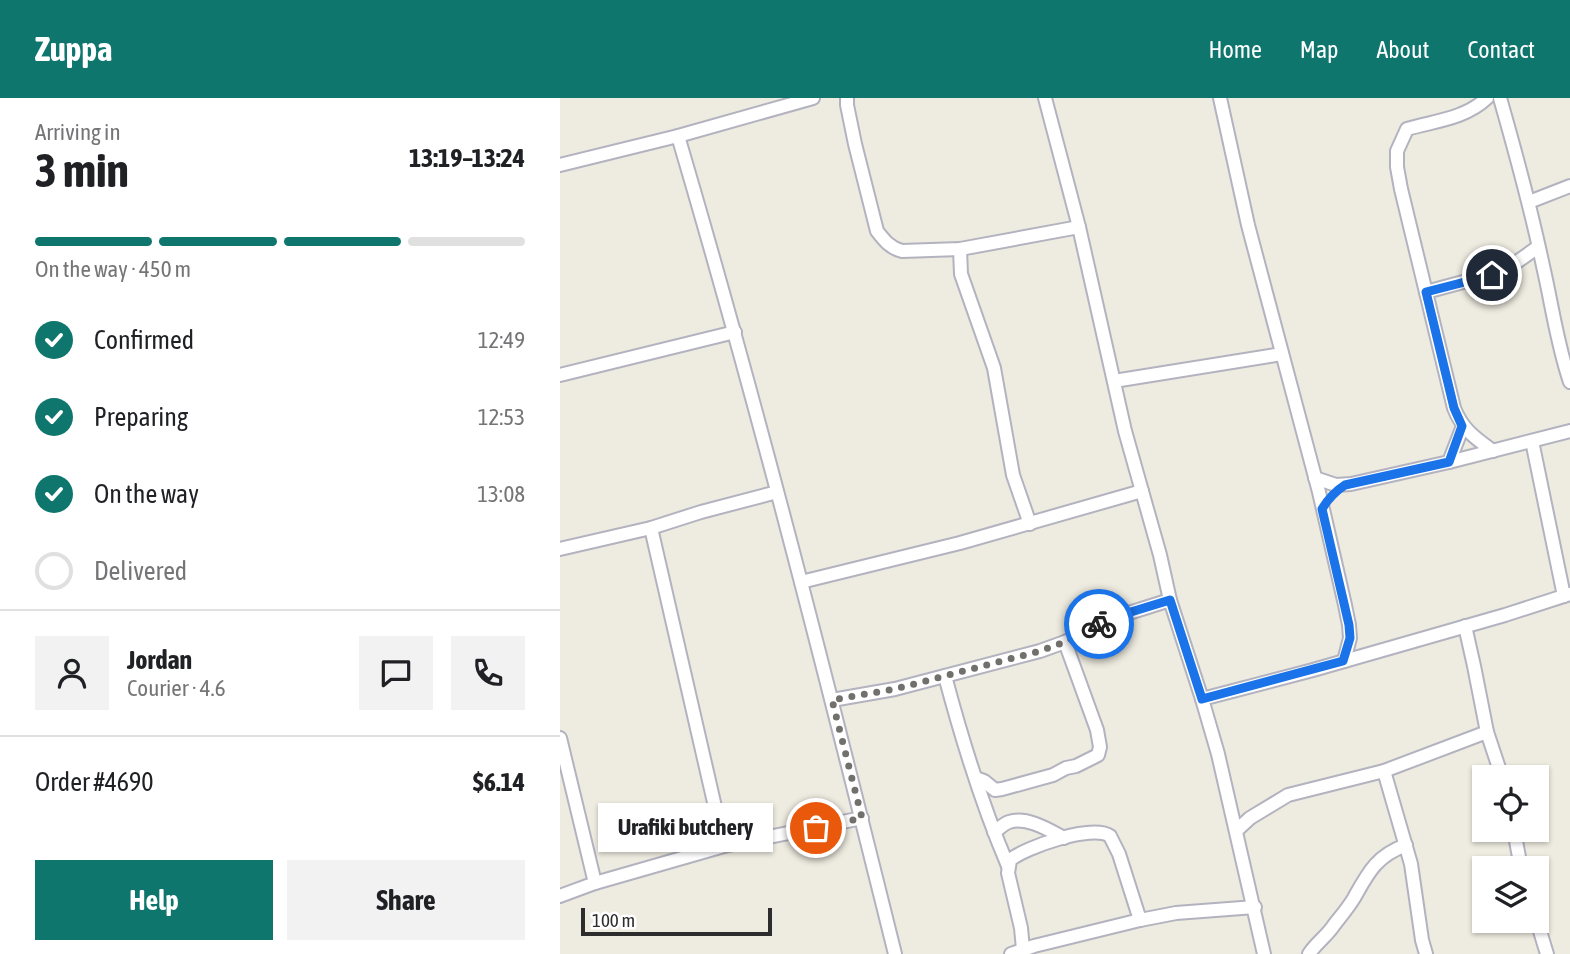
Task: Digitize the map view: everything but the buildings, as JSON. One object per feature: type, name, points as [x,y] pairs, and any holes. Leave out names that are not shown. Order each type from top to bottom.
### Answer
[{"type":"street","points":[[560,165],[678,136],[813,98]]},
{"type":"street","points":[[847,98],[852,131],[877,231],[895,249],[960,249],[1079,227]]},
{"type":"street","points":[[1045,98],[1079,227],[1125,431],[1170,600],[1202,699],[1266,952]]},
{"type":"street","points":[[1220,98],[1248,225],[1315,478],[1349,625],[1350,638],[1343,661]]},
{"type":"street","points":[[1487,98],[1478,107],[1464,114],[1407,129],[1397,151],[1397,167],[1454,408],[1462,426],[1493,451]]},
{"type":"street","points":[[1500,98],[1529,202],[1556,335],[1570,382]]},
{"type":"street","points":[[678,136],[802,582],[894,954]]},
{"type":"street","points":[[1529,202],[1570,186]]},
{"type":"street","points":[[1426,292],[1504,271],[1538,247]]},
{"type":"street","points":[[960,249],[961,274],[994,368],[1013,475],[1030,524]]},
{"type":"street","points":[[560,375],[734,332]]},
{"type":"street","points":[[1114,381],[1282,354]]},
{"type":"street","points":[[1449,462],[1462,426]]},
{"type":"street","points":[[1315,478],[1330,484],[1345,485],[1570,431]]},
{"type":"street","points":[[1202,699],[1567,595],[1532,441]]},
{"type":"street","points":[[1322,509],[1335,491],[1345,485]]},
{"type":"street","points":[[802,582],[1030,524],[1142,491]]},
{"type":"street","points":[[560,548],[651,528],[778,492]]},
{"type":"street","points":[[651,528],[724,846]]},
{"type":"street","points":[[832,700],[895,689],[1040,651],[1065,642],[1112,618],[1170,600]]},
{"type":"street","points":[[1465,626],[1487,732],[1498,765]]},
{"type":"street","points":[[976,778],[995,790],[1002,789],[1053,775],[1098,755],[1100,747],[1097,730],[1065,642]]},
{"type":"street","points":[[945,676],[976,778],[1008,866]]},
{"type":"street","points":[[1237,830],[1250,818],[1288,795],[1384,771],[1487,732]]},
{"type":"street","points":[[560,738],[595,883]]},
{"type":"street","points":[[1384,771],[1406,845],[1426,954]]},
{"type":"street","points":[[560,896],[595,883],[724,846],[862,818]]},
{"type":"street","points":[[995,832],[1008,823],[1023,821],[1064,838]]},
{"type":"street","points":[[1140,920],[1119,854],[1110,836],[1105,833],[1085,832],[1010,860],[1008,873],[1021,928],[1017,951],[1176,913],[1255,907]]},
{"type":"street","points":[[1309,954],[1332,929],[1379,859],[1406,845]]},
{"type":"street","points":[[1541,933],[1547,954]]},
{"type":"way so far","points":[[816,828],[862,818],[832,700],[895,689],[1055,647],[1099,624]]},
{"type":"place","name":"Urafiki butchery","points":[[816,828]]},
{"type":"route","points":[[1099,624],[1170,600],[1202,699],[1343,661],[1350,638],[1349,625],[1322,509],[1335,491],[1345,485],[1449,462],[1462,426],[1454,408],[1426,292],[1492,275]]}]
